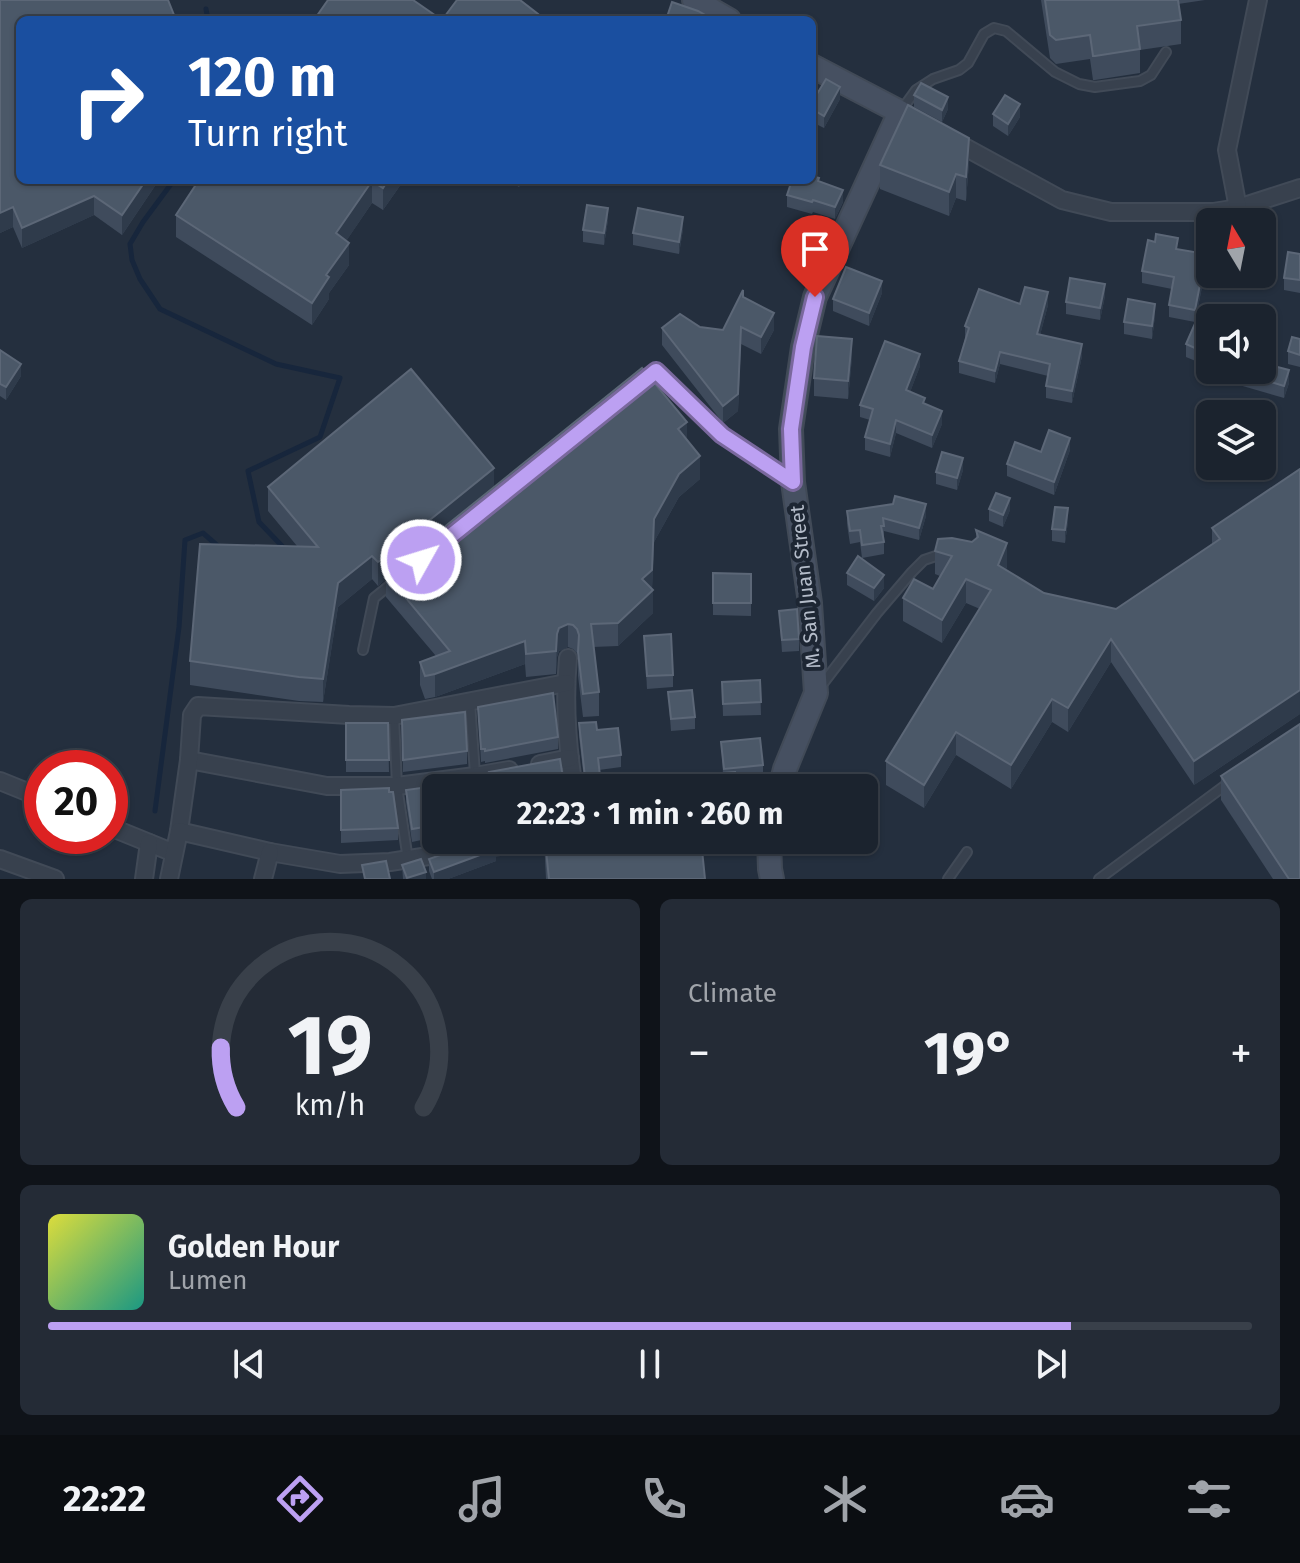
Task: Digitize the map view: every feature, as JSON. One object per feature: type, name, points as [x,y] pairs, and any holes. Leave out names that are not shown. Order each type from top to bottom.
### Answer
[{"type":"street","points":[[694,0],[722,16]]},
{"type":"street","points":[[1258,0],[1227,150],[1238,208],[1300,188]]},
{"type":"street","points":[[816,68],[907,116]]},
{"type":"street","name":"M. San Juan Street","points":[[784,774],[816,693],[810,603],[793,482],[791,429],[803,347],[815,297],[907,116]]},
{"type":"street","points":[[940,134],[1062,200],[1111,212],[1196,212]]},
{"type":"street","points":[[568,658],[566,683],[572,774]]},
{"type":"street","points":[[169,879],[189,760],[192,715],[198,706],[394,716],[566,683]]},
{"type":"street","points":[[507,774],[570,758]]},
{"type":"street","points":[[189,760],[327,786],[422,785]]},
{"type":"street","points":[[0,781],[24,791]]},
{"type":"street","points":[[179,831],[338,872],[435,854]]},
{"type":"street","points":[[128,834],[174,853]]},
{"type":"street","points":[[144,879],[149,843]]},
{"type":"street","points":[[263,879],[270,852]]},
{"type":"street","points":[[769,854],[772,879]]},
{"type":"street","points":[[0,859],[55,879]]},
{"type":"lane","points":[[907,116],[916,90],[968,63],[984,34],[994,28],[1006,31],[1055,72],[1079,84],[1095,87],[1140,81],[1151,75],[1166,52]]},
{"type":"lane","points":[[631,391],[656,371],[722,435],[793,482]]},
{"type":"lane","points":[[816,693],[912,572],[924,560],[953,554]]},
{"type":"lane","points":[[363,650],[374,598],[398,579]]},
{"type":"lane","points":[[470,702],[475,774]]},
{"type":"lane","points":[[394,716],[397,786],[408,860]]},
{"type":"lane","points":[[1099,879],[1241,775]]},
{"type":"lane","points":[[948,879],[967,852]]},
{"type":"building","points":[[0,0],[168,0],[174,16],[16,16],[16,184],[143,184],[122,215],[94,196],[22,228],[13,207],[0,213]]},
{"type":"building","points":[[328,0],[413,0],[436,16],[317,16]]},
{"type":"building","points":[[457,0],[520,0],[538,14],[445,16]]},
{"type":"building","points":[[1045,0],[1178,0],[1181,20],[1137,26],[1140,49],[1093,56],[1090,35],[1056,40],[1050,35]]},
{"type":"building","points":[[672,2],[707,16],[667,16]]},
{"type":"building","points":[[826,79],[840,87],[824,116],[816,111],[817,94]]},
{"type":"building","points":[[921,83],[948,97],[942,110],[914,95]]},
{"type":"building","points":[[1005,95],[1020,104],[1008,124],[993,114]]},
{"type":"building","points":[[908,105],[969,138],[966,177],[956,174],[949,192],[880,165]]},
{"type":"building","points":[[816,177],[818,181],[843,190],[835,207],[787,195],[791,184],[816,184]]},
{"type":"building","points":[[196,184],[370,184],[336,233],[349,243],[326,275],[329,277],[312,303],[176,215]]},
{"type":"building","points":[[587,205],[608,208],[604,233],[583,230]]},
{"type":"building","points":[[638,208],[683,217],[679,242],[633,233]]},
{"type":"building","points":[[1156,234],[1178,238],[1176,249],[1196,252],[1196,288],[1199,288],[1195,310],[1169,305],[1174,277],[1142,271],[1148,240],[1155,242]]},
{"type":"building","points":[[1288,252],[1300,254],[1300,280],[1284,278]]},
{"type":"building","points":[[846,267],[882,281],[869,313],[833,299]]},
{"type":"building","points":[[1070,278],[1105,284],[1100,308],[1066,302]]},
{"type":"building","points":[[1025,287],[1048,292],[1037,334],[1082,344],[1072,391],[1046,386],[1050,364],[1000,352],[995,371],[959,361],[969,328],[965,326],[979,289],[1020,304]]},
{"type":"building","points":[[743,290],[743,297],[774,313],[761,337],[741,327],[738,394],[723,406],[662,328],[680,314],[700,327],[723,330]]},
{"type":"building","points":[[1128,299],[1155,304],[1152,326],[1124,322]]},
{"type":"building","points":[[1196,321],[1196,349],[1186,344]]},
{"type":"building","points":[[817,336],[852,339],[848,381],[814,378]]},
{"type":"building","points":[[1292,337],[1300,339],[1300,355],[1288,351]]},
{"type":"building","points":[[885,341],[920,354],[906,390],[925,398],[923,403],[942,411],[932,435],[896,420],[890,444],[865,437],[873,409],[860,405]]},
{"type":"building","points":[[0,350],[21,364],[6,387],[0,384]]},
{"type":"building","points":[[1276,367],[1289,370],[1284,386],[1276,384]]},
{"type":"building","points":[[642,368],[687,422],[678,429],[700,456],[679,474],[654,519],[652,570],[642,579],[653,590],[618,623],[591,624],[599,692],[583,694],[579,635],[573,625],[568,624],[559,628],[556,651],[526,654],[525,641],[425,676],[420,662],[450,651],[386,574]]},
{"type":"building","points":[[411,369],[494,468],[378,562],[372,556],[338,583],[323,679],[190,661],[200,544],[318,547],[268,487]]},
{"type":"building","points":[[1049,430],[1070,438],[1054,482],[1007,464],[1015,442],[1041,452]]},
{"type":"building","points":[[942,452],[963,458],[957,478],[936,472]]},
{"type":"building","points":[[1300,469],[1300,690],[1194,761],[1111,639],[1068,708],[1052,699],[1011,765],[956,732],[924,785],[886,761],[991,590],[966,579],[942,620],[903,598],[914,579],[933,589],[952,556],[935,551],[938,539],[972,542],[978,537],[976,530],[1007,543],[998,565],[1044,593],[1116,609],[1220,539],[1212,528]]},
{"type":"building","points":[[996,493],[1010,498],[1003,515],[989,509]]},
{"type":"building","points":[[895,496],[926,504],[919,528],[883,518],[884,542],[862,545],[860,530],[850,531],[847,511],[893,504]]},
{"type":"building","points":[[1055,507],[1068,508],[1065,530],[1052,529]]},
{"type":"building","points":[[858,556],[884,575],[874,588],[847,573]]},
{"type":"building","points":[[713,573],[751,574],[751,603],[713,603]]},
{"type":"building","points":[[797,609],[799,639],[782,640],[779,611]]},
{"type":"building","points":[[671,634],[673,675],[647,676],[644,636]]},
{"type":"building","points":[[760,680],[761,702],[723,704],[722,682]]},
{"type":"building","points":[[692,690],[695,717],[671,719],[668,692]]},
{"type":"building","points":[[553,693],[558,737],[485,751],[481,749],[478,707]]},
{"type":"building","points":[[465,712],[467,751],[403,760],[402,720]]},
{"type":"building","points":[[596,722],[597,730],[618,728],[621,755],[598,758],[600,774],[585,774],[579,723]]},
{"type":"building","points":[[346,723],[388,723],[389,760],[346,760]]},
{"type":"building","points":[[1300,724],[1300,879],[1289,879],[1221,776]]},
{"type":"building","points":[[760,738],[763,765],[724,769],[721,742]]},
{"type":"building","points":[[560,759],[562,774],[490,774]]},
{"type":"building","points":[[389,788],[389,792],[393,792],[398,828],[341,830],[341,790]]},
{"type":"building","points":[[422,788],[422,827],[412,829],[406,790]]},
{"type":"building","points":[[443,854],[483,854],[434,872],[429,859]]},
{"type":"building","points":[[546,854],[702,854],[705,879],[549,879]]},
{"type":"building","points":[[421,859],[426,872],[407,878],[402,865]]},
{"type":"building","points":[[386,861],[390,879],[365,879],[362,865]]},
{"type":"waterway","points":[[206,9],[207,16]]},
{"type":"waterway","points":[[171,184],[130,244],[132,260],[140,279],[160,309],[276,364],[340,378],[320,437],[248,471],[259,522],[282,546],[280,549]]},
{"type":"waterway","points":[[155,811],[179,627],[185,540],[203,533],[219,547]]},
{"type":"route","points":[[421,560],[656,371],[722,435],[793,482],[791,429],[803,347],[815,297]]}]
